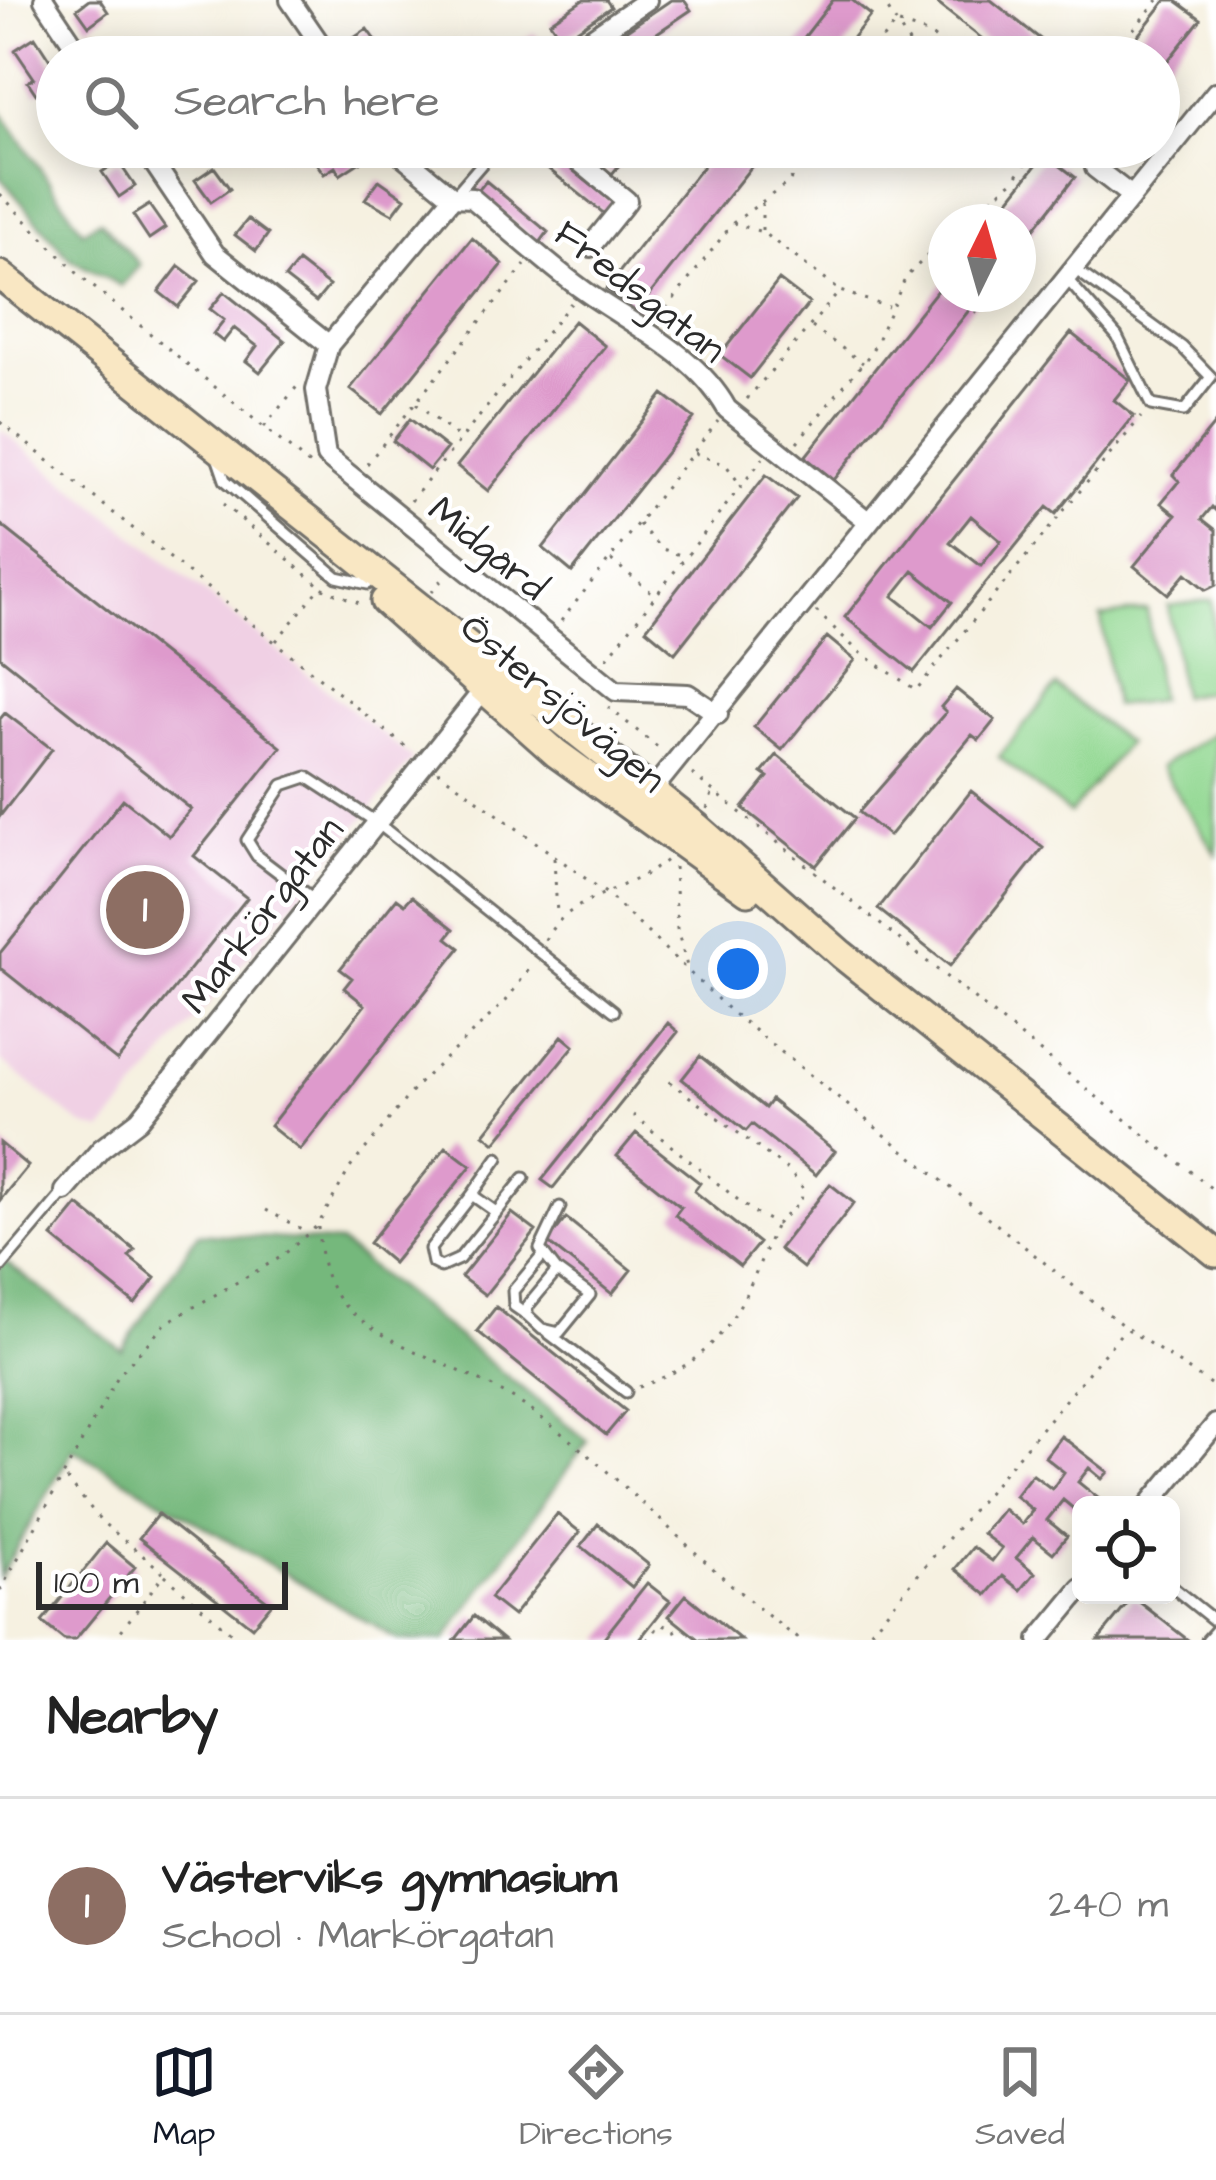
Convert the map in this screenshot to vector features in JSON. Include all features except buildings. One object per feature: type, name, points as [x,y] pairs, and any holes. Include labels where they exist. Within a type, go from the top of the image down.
[{"type":"main road","name":"Östersjövägen","points":[[0,275],[259,483],[643,803],[1216,1253]]},
{"type":"main road","name":"Östersjövägen","points":[[259,483],[369,596],[491,680]]},
{"type":"main road","name":"Östersjövägen","points":[[643,803],[697,827],[841,954]]},
{"type":"street","points":[[45,0],[68,36]]},
{"type":"street","points":[[290,0],[315,36]]},
{"type":"street","points":[[595,36],[647,0]]},
{"type":"street","points":[[1180,135],[1216,92]]},
{"type":"street","points":[[157,168],[215,254],[329,345],[453,197]]},
{"type":"street","name":"Fredsgatan","points":[[418,168],[453,197],[472,198],[582,290],[700,372],[730,411],[868,522]]},
{"type":"street","name":"Fredsgatan","points":[[587,168],[627,201],[590,247]]},
{"type":"street","points":[[1095,168],[1130,195]]},
{"type":"street","points":[[643,803],[1153,168]]},
{"type":"street","name":"Midgård","points":[[329,345],[316,377],[317,422],[326,456],[616,691],[688,694],[718,714]]},
{"type":"street","name":"Markörgatan","points":[[65,1190],[101,1149],[139,1120],[491,680]]},
{"type":"street","points":[[1156,1496],[1216,1424]]},
{"type":"street","points":[[1039,1640],[1072,1600]]},
{"type":"lane","points":[[453,197],[478,168]]},
{"type":"lane","points":[[1069,272],[1182,346],[1210,376],[1184,411],[1150,405],[1118,336],[1069,272]]},
{"type":"lane","points":[[217,449],[216,466],[225,480],[337,577],[369,596]]},
{"type":"lane","points":[[315,900],[257,856],[248,841],[292,779],[318,780],[614,1012]]},
{"type":"lane","points":[[499,1158],[430,1249],[433,1263],[452,1265],[524,1178]]},
{"type":"lane","points":[[0,1268],[65,1190]]},
{"type":"lane","points":[[472,1195],[496,1212]]},
{"type":"lane","points":[[560,1207],[544,1236],[543,1255],[513,1291],[514,1306],[626,1392]]},
{"type":"lane","points":[[542,1329],[559,1333],[590,1294],[543,1255]]},
{"type":"lane","points":[[527,1315],[527,1307],[557,1271]]},
{"type":"lane","points":[[1180,1594],[1216,1626],[1207,1640]]},
{"type":"path","points":[[882,0],[904,36]]},
{"type":"path","points":[[1128,36],[1157,0]]},
{"type":"path","points":[[885,36],[896,23]]},
{"type":"path","points":[[896,23],[932,36]]},
{"type":"path","points":[[647,334],[734,223],[788,182],[796,168]]},
{"type":"path","points":[[985,204],[1022,168]]},
{"type":"path","points":[[761,201],[766,217],[762,232]]},
{"type":"path","points":[[734,223],[762,232],[840,291],[890,308]]},
{"type":"path","points":[[355,479],[536,251]]},
{"type":"path","points":[[595,674],[740,487],[776,449],[801,440],[863,363],[906,277],[928,255]]},
{"type":"path","points":[[398,516],[582,290]]},
{"type":"path","points":[[548,636],[693,452],[840,291]]},
{"type":"path","points":[[811,326],[863,363]]},
{"type":"path","points":[[264,427],[301,382],[316,377]]},
{"type":"path","points":[[415,403],[461,439]]},
{"type":"path","points":[[806,602],[858,651],[916,691],[1150,405]]},
{"type":"path","points":[[0,422],[424,761],[607,894],[688,974],[1126,1328],[1216,1388]]},
{"type":"path","points":[[693,452],[726,465],[740,487]]},
{"type":"path","points":[[224,504],[321,587],[369,596]]},
{"type":"path","points":[[639,522],[660,548],[686,557]]},
{"type":"path","points":[[609,559],[656,595]]},
{"type":"path","points":[[275,642],[321,587]]},
{"type":"path","points":[[697,827],[713,791]]},
{"type":"path","points":[[557,918],[650,875],[674,854],[675,916],[688,974]]},
{"type":"path","points":[[0,1591],[118,1376],[166,1323],[281,1257],[318,1225],[350,1168],[447,1052],[506,1001],[557,918],[555,857]]},
{"type":"path","points":[[626,1392],[692,1365],[725,1332],[776,1223],[801,1202],[803,1188],[788,1170],[663,1077]]},
{"type":"path","points":[[633,1115],[753,1212],[776,1223]]},
{"type":"path","points":[[266,1210],[309,1233]]},
{"type":"path","points":[[318,1225],[320,1260],[334,1292],[350,1310],[382,1334],[462,1367],[524,1406],[800,1640]]},
{"type":"path","points":[[863,1640],[1126,1328]]},
{"type":"path","points":[[65,1477],[102,1522],[241,1639]]},
{"type":"path","points":[[114,1640],[164,1574]]},
{"type":"path","points":[[646,1640],[661,1624],[676,1630],[681,1640]]},
{"type":"shaded area","points":[[0,429],[413,759],[102,1131],[82,1125],[0,1060]]},
{"type":"green space","points":[[0,110],[83,231],[100,220],[140,265],[121,286],[70,259],[0,177]]},
{"type":"green space","points":[[1212,600],[1216,691],[1181,696],[1168,606]]},
{"type":"green space","points":[[1147,610],[1159,700],[1114,706],[1101,617]]},
{"type":"green space","points":[[1056,686],[1127,743],[1070,814],[999,757]]},
{"type":"green space","points":[[1216,731],[1216,854],[1160,767]]},
{"type":"green space","points":[[198,1233],[340,1243],[588,1441],[445,1640],[398,1640],[73,1449],[0,1577],[0,1258],[122,1350]]},
{"type":"place","name":"Västerviks gymnasium","points":[[145,910]]}]
